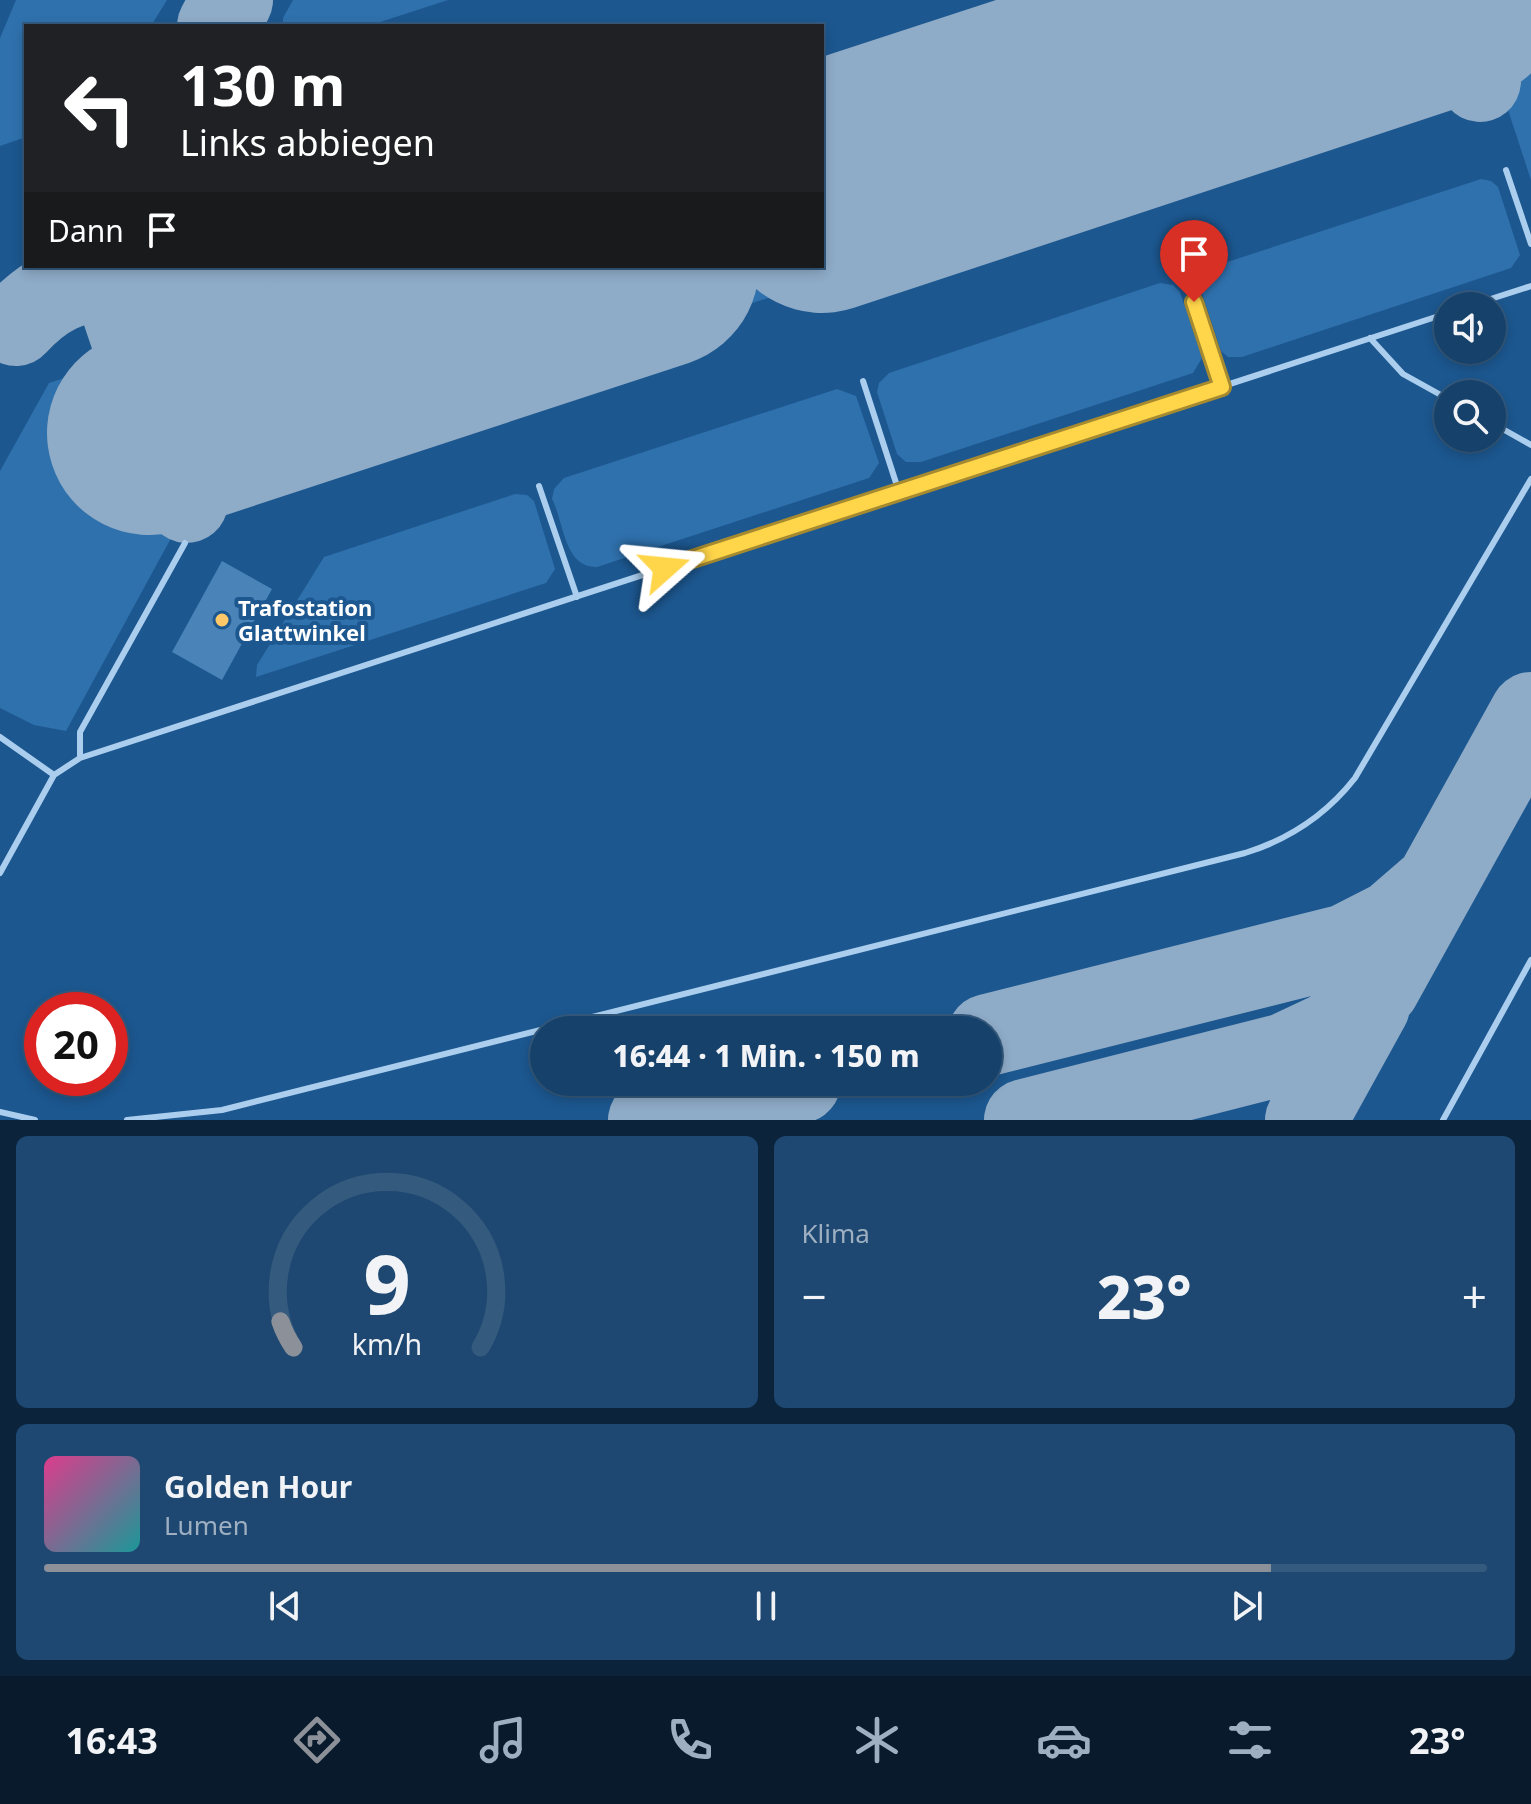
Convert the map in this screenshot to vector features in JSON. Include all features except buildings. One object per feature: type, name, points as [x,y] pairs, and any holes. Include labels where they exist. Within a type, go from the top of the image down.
[{"type":"lane","points":[[1506,170],[1531,244]]},
{"type":"lane","points":[[1185,273],[1222,387]]},
{"type":"lane","points":[[1506,294],[1531,286]]},
{"type":"lane","points":[[0,873],[54,775],[80,758],[1434,317]]},
{"type":"lane","points":[[1370,338],[1403,374],[1434,391]]},
{"type":"lane","points":[[863,381],[899,492]]},
{"type":"lane","points":[[1506,431],[1531,445]]},
{"type":"lane","points":[[127,1120],[222,1110],[1245,853],[1283,839],[1317,817],[1355,778],[1531,479]]},
{"type":"lane","points":[[539,486],[577,597]]},
{"type":"lane","points":[[80,758],[80,732],[185,543]]},
{"type":"lane","points":[[0,737],[54,775]]},
{"type":"lane","points":[[1443,1120],[1531,960]]},
{"type":"lane","points":[[0,1112],[35,1120]]},
{"type":"shaded area","points":[[16,0],[167,0],[152,24],[24,24],[24,138],[0,146],[0,38]]},
{"type":"shaded area","points":[[293,0],[448,0],[374,24],[283,24]]},
{"type":"shaded area","points":[[1280,0],[1399,0],[1314,28],[1330,76],[1448,38],[1457,66],[1451,76],[199,483],[187,448],[306,410],[292,361],[172,399],[160,364],[455,268],[824,268],[824,148]]},
{"type":"shaded area","points":[[1472,0],[1531,0],[1531,180]]},
{"type":"shaded area","points":[[1481,179],[1491,181],[1498,187],[1520,255],[1511,268],[1242,357],[1228,357],[1221,351],[1199,284],[1200,277],[1209,268]]},
{"type":"shaded area","points":[[1160,283],[1173,285],[1180,292],[1202,358],[1193,373],[921,462],[906,462],[897,454],[877,392],[879,383],[889,373]]},
{"type":"shaded area","points":[[107,364],[120,365],[127,374],[179,535],[170,540],[66,731],[34,725],[0,708],[0,471],[49,383]]},
{"type":"shaded area","points":[[837,389],[856,396],[879,463],[869,478],[597,567],[586,565],[571,552],[552,499],[554,489],[564,478]]},
{"type":"shaded area","points":[[515,494],[527,495],[534,501],[555,569],[546,583],[256,677],[257,665],[324,557]]},
{"type":"taxiway","points":[[219,24],[232,0]]},
{"type":"taxiway","points":[[824,99],[1128,0]]},
{"type":"taxiway","points":[[1454,0],[1480,81]]},
{"type":"taxiway","points":[[67,277],[107,280],[158,293],[189,296],[242,288],[305,268]]},
{"type":"taxiway","points":[[16,325],[36,306],[58,292],[83,283],[112,280],[187,502]]},
{"type":"taxiway","points":[[1025,1120],[1285,1054],[1332,1032],[1358,1011],[1379,987],[1531,713]]},
{"type":"taxiway","points":[[1002,1031],[1346,945],[1393,921],[1430,889]]},
{"type":"taxiway","points":[[1306,1120],[1369,1006]]},
{"type":"taxiway","points":[[649,1120],[744,1096]]},
{"type":"runway","points":[[824,210],[1460,0]]},
{"type":"runway","points":[[149,433],[651,268]]},
{"type":"place","name":"Trafostation Glattwinkel","points":[[222,620]]},
{"type":"route","points":[[665,568],[1222,387],[1194,302]]}]
